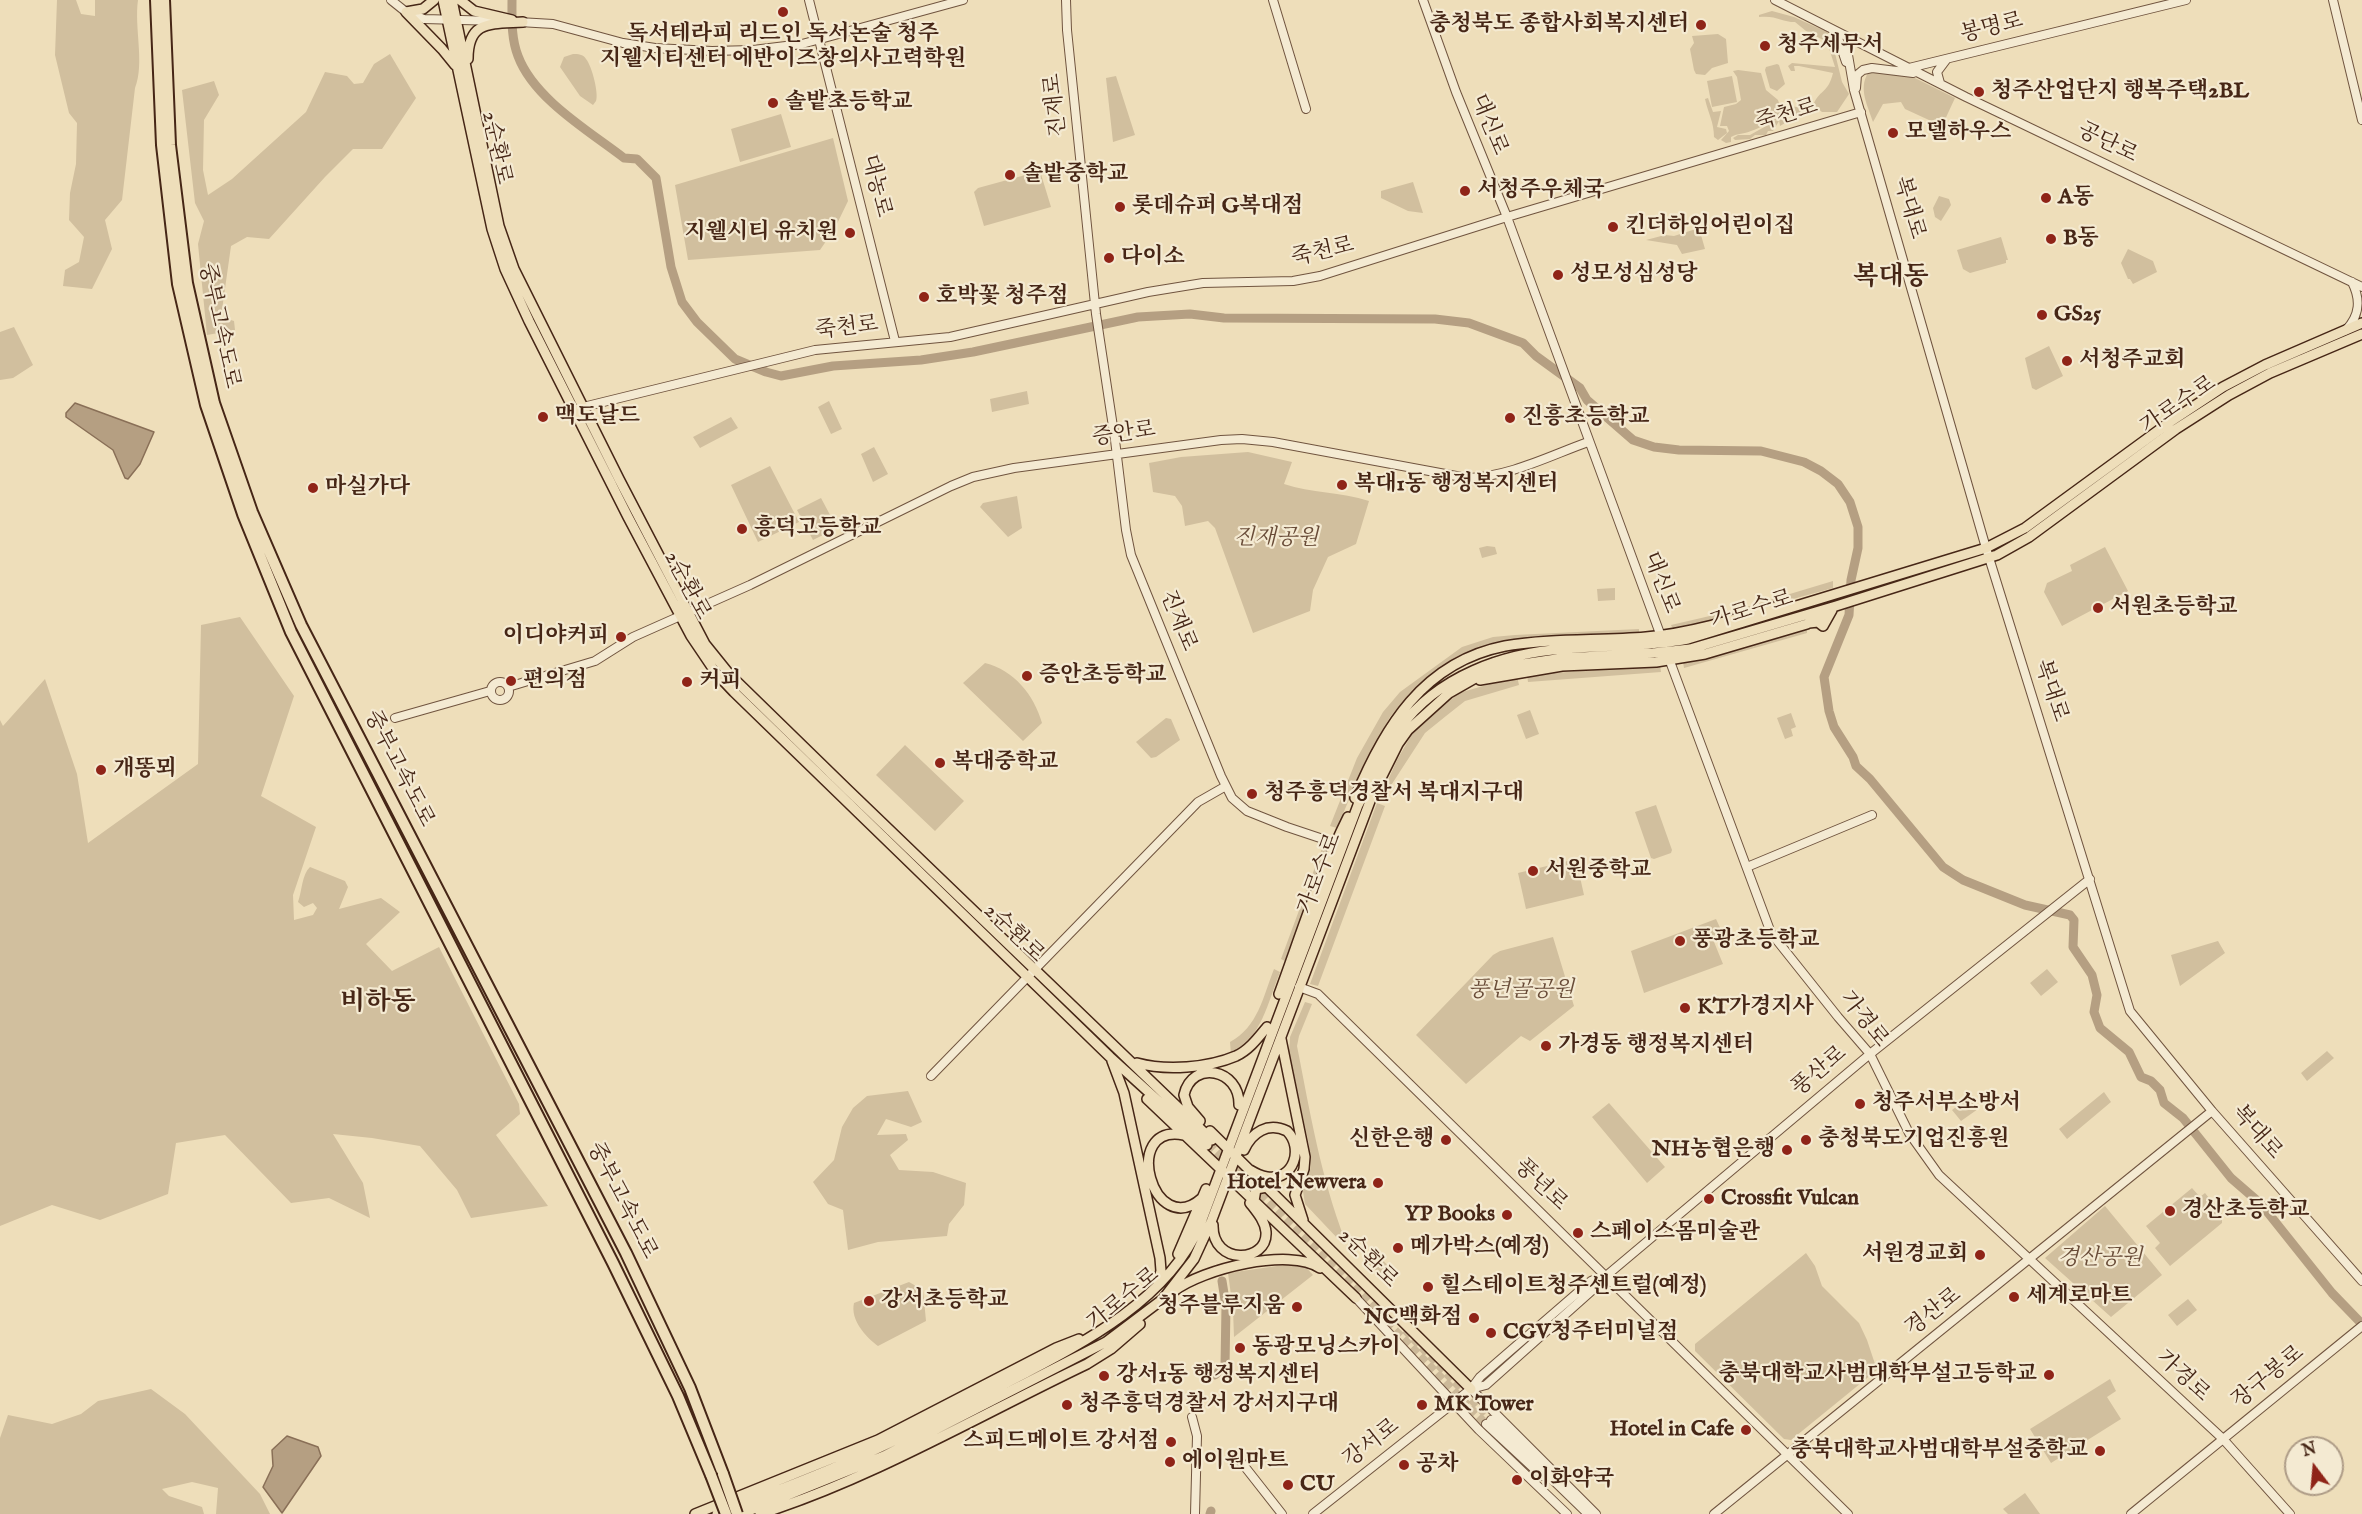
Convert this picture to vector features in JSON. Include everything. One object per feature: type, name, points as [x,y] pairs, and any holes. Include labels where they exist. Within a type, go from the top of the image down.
[{"type":"highway","name":"중부고속도로","points":[[156,0],[162,145],[178,284],[206,405],[243,514],[291,632],[739,1514]]},
{"type":"highway","name":"중부고속도로","points":[[164,0],[170,145],[187,283],[214,403],[252,512],[302,625],[626,1253],[690,1388],[717,1474],[726,1514]]},
{"type":"main road","points":[[406,12],[423,9],[434,0]]},
{"type":"main road","name":"2순환로","points":[[443,0],[468,76],[505,245],[578,409]]},
{"type":"main road","name":"2순환로","points":[[452,0],[451,19],[458,69],[498,250],[513,287],[706,660],[734,692],[1210,1143]]},
{"type":"main road","points":[[460,0],[468,8],[488,20],[523,22]]},
{"type":"main road","points":[[406,12],[420,21],[458,69]]},
{"type":"main road","points":[[468,76],[469,40],[476,30],[488,20]]},
{"type":"main road","name":"가로수로","points":[[739,1514],[884,1456],[1099,1347],[1163,1299],[1198,1252],[1232,1180],[1247,1129],[1280,1038],[1372,796],[1387,763],[1403,737],[1421,716],[1464,684],[1508,674],[1665,648],[1717,642],[1863,598],[1987,553],[2177,417],[2223,387],[2265,365],[2362,323]]},
{"type":"main road","name":"가로수로","points":[[1225,1146],[1236,1124],[1358,805],[1402,726],[1429,698],[1465,674],[1488,663],[1524,654],[1564,649],[1665,648],[1724,622],[1812,597],[1837,595],[2008,549],[2029,537],[2176,429],[2229,395],[2270,373],[2362,334]]},
{"type":"main road","points":[[1348,817],[1373,757],[1393,721],[1422,689],[1467,658],[1483,651],[1506,646],[1665,648],[1704,654],[1816,621],[1823,626],[1836,606]]},
{"type":"main road","points":[[1506,646],[1564,649]]},
{"type":"main road","points":[[1364,792],[1373,757]]},
{"type":"main road","points":[[1348,817],[1358,805]]},
{"type":"main road","name":"가로수로","points":[[717,1514],[880,1448],[1099,1333],[1130,1309],[1166,1274],[1196,1234],[1239,1105],[1335,843],[1348,817]]},
{"type":"main road","points":[[1137,1063],[1163,1069],[1223,1060],[1247,1048],[1268,1027]]},
{"type":"main road","points":[[1280,1038],[1305,1157],[1304,1169],[1295,1196],[1306,1225]]},
{"type":"main road","points":[[1114,1053],[1160,1258],[1161,1273],[1156,1285]]},
{"type":"main road","name":"2순환로","points":[[1114,1053],[1137,1063],[1200,1122],[1471,1389]]},
{"type":"main road","name":"2순환로","points":[[1114,1053],[1126,1078],[1356,1298]]},
{"type":"main road","points":[[1200,1122],[1188,1107],[1184,1095],[1190,1083],[1198,1076],[1213,1072],[1225,1077],[1236,1090],[1239,1105]]},
{"type":"main road","points":[[1236,1124],[1238,1130],[1247,1129],[1246,1147]]},
{"type":"main road","points":[[1238,1158],[1257,1132],[1273,1127],[1289,1133],[1296,1148],[1293,1163],[1283,1174],[1269,1177],[1250,1170]]},
{"type":"main road","points":[[1184,1135],[1168,1135],[1156,1140],[1152,1145],[1148,1159],[1153,1182],[1162,1199],[1174,1207],[1190,1206],[1203,1196]]},
{"type":"main road","points":[[1166,1274],[1179,1252],[1217,1167]]},
{"type":"main road","points":[[1213,1226],[1217,1244],[1232,1255],[1250,1254],[1263,1243],[1266,1233],[1261,1218],[1232,1180]]},
{"type":"main road","points":[[760,1514],[785,1506],[881,1465],[1087,1364],[1127,1336],[1197,1261],[1232,1180]]},
{"type":"main road","points":[[1254,1201],[1256,1190],[1260,1187],[1267,1187]]},
{"type":"main road","points":[[1163,1299],[1186,1282],[1206,1273],[1292,1258],[1316,1265],[1356,1298]]},
{"type":"main road","points":[[1130,1309],[1132,1314],[1139,1319]]},
{"type":"main road","name":"가로수로","points":[[695,1514],[851,1452],[1056,1348],[1099,1333]]},
{"type":"street","points":[[391,0],[406,12]]},
{"type":"street","name":"대농로","points":[[809,0],[895,341]]},
{"type":"street","points":[[523,22],[541,22],[623,43],[712,51],[753,50],[802,44],[963,0]]},
{"type":"street","points":[[1273,0],[1306,110]]},
{"type":"street","name":"대신로","points":[[1423,0],[1456,92],[1507,217],[1665,648]]},
{"type":"street","name":"공단로","points":[[1775,0],[1940,84],[2362,287]]},
{"type":"street","name":"봉명로","points":[[1909,68],[2186,0]]},
{"type":"street","points":[[2333,0],[2362,120]]},
{"type":"street","name":"진재로","points":[[1065,2],[1095,309],[1131,555],[1226,786],[1239,804],[1256,815],[1335,843]]},
{"type":"street","points":[[420,21],[488,20]]},
{"type":"street","points":[[1836,32],[1855,93]]},
{"type":"street","name":"복대로","points":[[1849,38],[1848,56],[1855,93],[1987,553],[2130,1011],[2209,1113],[2362,1281]]},
{"type":"street","points":[[1940,84],[1937,72],[1947,59]]},
{"type":"street","points":[[1855,93],[1857,75],[1867,69],[1920,74]]},
{"type":"street","name":"죽천로","points":[[578,409],[778,358],[843,346],[950,337],[1095,309],[1203,283],[1306,279],[1862,112]]},
{"type":"street","points":[[2345,330],[2354,320],[2358,306],[2358,296],[2352,282]]},
{"type":"street","name":"증안로","points":[[508,687],[594,661],[633,638],[750,585],[973,477],[1014,468],[1242,439],[1280,443],[1477,478],[1500,475],[1588,442]]},
{"type":"street","name":"가경로","points":[[1665,648],[1771,933],[1870,1054],[1909,1133],[1939,1175],[2223,1439],[2290,1514]]},
{"type":"street","points":[[395,718],[490,691],[496,682],[502,682],[508,687],[508,694],[502,700],[493,698],[490,691]]},
{"type":"street","points":[[931,1076],[1198,802],[1226,786]]},
{"type":"street","points":[[1747,867],[1872,815]]},
{"type":"street","name":"풍산로","points":[[1454,1403],[1471,1389],[1480,1377],[1591,1281],[1606,1276],[1870,1054],[2090,879]]},
{"type":"street","name":"풍년로","points":[[1299,987],[1318,994],[1848,1514]]},
{"type":"street","name":"경산로","points":[[1714,1514],[2209,1113]]},
{"type":"street","points":[[1356,1298],[1479,1430],[1567,1514]]},
{"type":"street","name":"장구봉로","points":[[2131,1514],[2362,1326]]},
{"type":"street","points":[[1471,1389],[1596,1514]]},
{"type":"street","name":"강서로","points":[[1313,1514],[1454,1403]]},
{"type":"street","points":[[1192,1417],[1197,1436],[1196,1514]]},
{"type":"street","points":[[1581,1514],[1488,1422],[1588,1514]]},
{"type":"street","points":[[1238,1458],[1282,1514]]},
{"type":"green space","points":[[57,0],[76,0],[81,14],[95,16],[95,0],[138,0],[139,68],[122,200],[105,220],[112,249],[92,289],[63,286],[65,270],[79,262],[84,237],[69,220],[70,193],[76,164],[77,123],[69,113],[55,55]]},
{"type":"green space","points":[[1772,11],[1794,17],[1827,32],[1832,41],[1842,82],[1849,94],[1837,112],[1822,112],[1815,106],[1800,118],[1794,117],[1796,111],[1789,109],[1790,106],[1803,108],[1814,103],[1827,88],[1833,73],[1799,66],[1794,66],[1795,71],[1791,71],[1788,66],[1792,63],[1835,67],[1827,42],[1806,31],[1795,22],[1759,17],[1759,15]]},
{"type":"green space","points":[[1718,34],[1726,39],[1728,63],[1712,68],[1705,75],[1696,74],[1690,49],[1694,43],[1692,36]]},
{"type":"green space","points":[[390,54],[416,98],[382,149],[353,149],[269,239],[247,237],[231,246],[221,317],[234,321],[235,330],[207,335],[198,244],[204,221],[195,203],[182,90],[214,81],[219,95],[204,120],[203,170],[208,195],[232,179],[306,112],[325,72],[347,76],[354,84],[363,83],[374,64]]},
{"type":"green space","points":[[573,54],[583,56],[591,68],[597,92],[593,105],[580,96],[560,67],[564,57]]},
{"type":"green space","points":[[1777,64],[1785,84],[1777,91],[1770,88],[1765,70],[1766,67]]},
{"type":"green space","points":[[1733,71],[1761,73],[1766,90],[1778,100],[1785,123],[1780,126],[1779,120],[1771,122],[1755,130],[1731,137],[1731,142],[1726,143],[1721,140],[1729,131],[1727,126],[1720,126],[1724,107],[1741,100],[1737,77]]},
{"type":"green space","points":[[1879,71],[1909,75],[1955,98],[1942,126],[1905,109],[1901,102],[1883,104],[1873,122],[1865,98],[1864,85],[1868,73]]},
{"type":"green space","points":[[1116,76],[1135,135],[1113,142],[1106,78]]},
{"type":"green space","points":[[1732,76],[1737,102],[1712,107],[1707,81]]},
{"type":"green space","points":[[1708,98],[1713,112],[1721,111],[1717,127],[1726,129],[1727,133],[1718,140],[1714,137],[1705,99]]},
{"type":"green space","points":[[781,114],[791,147],[740,162],[731,129]]},
{"type":"green space","points":[[1779,121],[1773,131],[1768,131],[1766,135],[1755,135],[1750,139],[1735,140],[1733,138],[1738,135],[1750,135]]},
{"type":"green space","points":[[833,138],[848,201],[835,228],[820,250],[688,260],[675,185]]},
{"type":"green space","points":[[1040,171],[1051,207],[984,226],[974,192],[978,188]]},
{"type":"green space","points":[[1413,182],[1423,213],[1408,211],[1381,198],[1381,191]]},
{"type":"green space","points":[[1939,196],[1949,199],[1951,205],[1941,221],[1935,217],[1933,208]]},
{"type":"green space","points":[[1699,228],[1705,249],[1682,254],[1677,245],[1646,240],[1665,235],[1674,236]]},
{"type":"green space","points":[[2001,237],[2008,260],[2006,263],[1970,273],[1963,269],[1957,250]]},
{"type":"green space","points":[[2128,249],[2153,261],[2157,272],[2133,284],[2128,279],[2121,263]]},
{"type":"green space","points":[[14,327],[33,365],[13,378],[0,380],[0,332]]},
{"type":"green space","points":[[2049,346],[2063,376],[2036,390],[2032,388],[2025,358]]},
{"type":"green space","points":[[1027,391],[1029,404],[992,412],[990,399]]},
{"type":"green space","points":[[829,401],[842,429],[831,434],[818,407]]},
{"type":"green space","points":[[731,417],[738,428],[700,448],[693,437]]},
{"type":"green space","points":[[874,447],[888,474],[873,482],[861,454]]},
{"type":"green space","name":"진재공원","points":[[1248,452],[1292,462],[1284,484],[1369,501],[1356,544],[1328,557],[1313,590],[1310,611],[1253,633],[1215,528],[1208,521],[1185,526],[1182,506],[1175,496],[1153,492],[1149,463],[1181,457]]},
{"type":"green space","points":[[770,466],[799,522],[758,542],[731,485]]},
{"type":"green space","points":[[1017,496],[1022,528],[1008,537],[980,507],[983,503]]},
{"type":"green space","points":[[821,498],[837,528],[813,540],[797,510]]},
{"type":"green space","points":[[1495,547],[1497,554],[1482,558],[1479,548]]},
{"type":"green space","points":[[2105,547],[2128,591],[2062,626],[2044,592],[2047,583],[2072,571],[2070,565]]},
{"type":"green space","points":[[1833,581],[1833,588],[1746,612],[1675,629],[1671,625],[1740,609]]},
{"type":"green space","points":[[1615,588],[1615,600],[1598,601],[1597,589]]},
{"type":"green space","points":[[240,617],[294,696],[261,796],[316,827],[293,895],[294,920],[313,915],[317,908],[313,903],[304,907],[298,902],[304,878],[310,867],[345,881],[348,887],[339,909],[381,898],[400,912],[366,944],[392,971],[439,947],[519,1104],[520,1114],[496,1135],[548,1206],[471,1218],[457,1190],[420,1146],[333,1134],[363,1183],[370,1218],[329,1198],[291,1203],[225,1135],[176,1143],[168,1194],[100,1220],[52,1205],[0,1226],[0,720],[3,726],[45,679],[77,774],[88,843],[198,764],[201,625]]},
{"type":"green space","points":[[1807,627],[1807,633],[1684,668],[1683,662]]},
{"type":"green space","points":[[1639,629],[1639,633],[1547,635],[1512,644],[1489,646],[1467,656],[1410,693],[1390,717],[1364,764],[1337,828],[1330,826],[1357,758],[1383,712],[1400,692],[1462,647],[1493,637]]},
{"type":"green space","points":[[985,663],[1005,671],[1014,678],[1034,703],[1042,723],[1023,741],[963,683]]},
{"type":"green space","points":[[1660,665],[1661,672],[1528,682],[1527,675]]},
{"type":"green space","points":[[1517,676],[1519,685],[1465,701],[1425,733],[1388,790],[1384,789],[1412,734],[1441,708],[1459,693]]},
{"type":"green space","points":[[1530,710],[1539,734],[1526,739],[1517,715]]},
{"type":"green space","points":[[1791,713],[1796,727],[1791,729],[1793,736],[1785,739],[1777,718]]},
{"type":"green space","points":[[1166,718],[1171,719],[1180,740],[1151,758],[1136,742]]},
{"type":"green space","points":[[905,745],[964,801],[935,831],[876,775]]},
{"type":"green space","points":[[1377,803],[1385,806],[1318,986],[1310,984]]},
{"type":"green space","points":[[1656,805],[1672,850],[1671,853],[1654,859],[1651,858],[1635,812]]},
{"type":"green space","points":[[1324,843],[1329,845],[1285,961],[1281,959]]},
{"type":"green space","points":[[1576,859],[1584,895],[1526,909],[1518,873]]},
{"type":"green space","points":[[1716,919],[1722,932],[1712,937],[1723,964],[1644,993],[1631,951]]},
{"type":"green space","name":"풍년골공원","points":[[1553,937],[1574,1006],[1530,1041],[1521,1036],[1466,1084],[1416,1035],[1493,955],[1500,951]]},
{"type":"green space","points":[[2218,941],[2225,953],[2180,986],[2171,955]]},
{"type":"green space","points":[[1274,969],[1280,972],[1257,1029],[1250,1039],[1231,1054],[1230,1042],[1239,1036],[1253,1020]]},
{"type":"green space","points":[[2047,969],[2058,982],[2041,996],[2030,983]]},
{"type":"green space","points":[[1305,1002],[1312,1004],[1297,1046],[1323,1169],[1345,1240],[1340,1241],[1305,1204],[1303,1191],[1311,1167],[1309,1145],[1289,1052],[1290,1037]]},
{"type":"green space","points":[[2327,1051],[2334,1058],[2307,1081],[2301,1073]]},
{"type":"green space","points":[[908,1091],[922,1122],[911,1127],[886,1119],[877,1135],[906,1134],[908,1140],[890,1155],[899,1170],[933,1172],[966,1183],[964,1205],[949,1224],[947,1236],[878,1242],[848,1250],[843,1210],[828,1204],[813,1182],[834,1160],[842,1127],[853,1108],[867,1096]]},
{"type":"green space","points":[[2104,1092],[2111,1102],[2067,1139],[2059,1129]]},
{"type":"green space","points":[[1969,1097],[1978,1109],[1961,1121],[1952,1110]]},
{"type":"green space","points":[[1609,1103],[1665,1167],[1647,1183],[1592,1117]]},
{"type":"green space","points":[[2192,1188],[2200,1197],[2205,1193],[2222,1214],[2222,1223],[2170,1266],[2155,1248],[2160,1243],[2146,1226]]},
{"type":"green space","name":"경산공원","points":[[2105,1206],[2162,1275],[2111,1317],[2045,1258]]},
{"type":"green space","points":[[1372,1249],[1396,1274],[1390,1281],[1368,1263],[1368,1253]]},
{"type":"green space","points":[[1806,1253],[1815,1266],[1822,1286],[1859,1323],[1877,1370],[1791,1440],[1784,1439],[1695,1351],[1695,1344]]},
{"type":"green space","points":[[1291,1264],[1304,1265],[1313,1275],[1234,1337],[1228,1273]]},
{"type":"green space","points":[[909,1282],[923,1290],[926,1321],[878,1346],[864,1333],[857,1322],[854,1316],[854,1303]]},
{"type":"green space","points":[[2188,1299],[2197,1310],[2177,1326],[2168,1315]]},
{"type":"green space","points":[[2110,1379],[2116,1391],[2107,1397],[2121,1419],[2051,1463],[2030,1429]]},
{"type":"green space","points":[[151,1389],[185,1414],[260,1494],[270,1514],[216,1514],[218,1488],[192,1482],[162,1489],[169,1496],[202,1507],[204,1514],[0,1514],[0,1438],[8,1415],[52,1424],[81,1414],[98,1401]]},
{"type":"green space","points":[[2025,1493],[2040,1514],[2008,1514],[2003,1509]]},
{"type":"shaded area","points":[[75,403],[154,432],[140,464],[128,479],[125,478],[113,450],[66,417],[66,413]]},
{"type":"shaded area","points":[[287,1436],[318,1447],[321,1456],[282,1513],[263,1487],[273,1466],[272,1450]]},
{"type":"waterway","points":[[512,0],[514,42],[518,56],[536,86],[579,125],[624,158],[637,159],[656,178],[671,267],[682,302],[697,322],[735,359],[766,372],[781,376],[833,366],[921,360],[973,352],[1138,317],[1190,314],[1224,318],[1435,319],[1469,323],[1523,343],[1536,356],[1580,388],[1587,400],[1633,440],[1654,447],[1679,450],[1761,451],[1804,462],[1821,471],[1838,484],[1850,502],[1858,527],[1858,548],[1851,580],[1849,615],[1824,677],[1834,727],[1853,757],[1856,766],[1870,779],[1943,867],[1963,880],[2025,905],[2070,915],[2074,920],[2073,947],[2092,975],[2097,995],[2094,1012],[2100,1028],[2129,1052],[2141,1077],[2151,1081],[2160,1090],[2164,1103],[2183,1118],[2231,1178],[2261,1204],[2332,1293],[2362,1324]]},
{"type":"waterway","points":[[1215,1375],[1225,1366],[1226,1306],[1222,1281]]},
{"type":"tunnel","points":[[1212,1140],[1379,1305]]},
{"type":"tunnel","points":[[1207,1145],[1403,1338],[1486,1424]]},
{"type":"tunnel","points":[[1405,1330],[1491,1420]]},
{"type":"place","name":"독서테라피 리드인 독서논술 청주 지웰시티센터 에반이즈창의사고력학원","points":[[783,12]]},
{"type":"place","name":"충청북도 종합사회복지센터","points":[[1701,25]]},
{"type":"place","name":"청주세무서","points":[[1765,46]]},
{"type":"place","name":"청주산업단지 행복주택2BL","points":[[1979,92]]},
{"type":"place","name":"솔밭초등학교","points":[[773,103]]},
{"type":"place","name":"모델하우스","points":[[1893,133]]},
{"type":"place","name":"솔밭중학교","points":[[1010,175]]},
{"type":"place","name":"서청주우체국","points":[[1465,191]]},
{"type":"place","name":"A동","points":[[2046,198]]},
{"type":"place","name":"롯데슈퍼 G복대점","points":[[1120,207]]},
{"type":"place","name":"킨더하임어린이집","points":[[1613,227]]},
{"type":"place","name":"지웰시티 유치원","points":[[850,233]]},
{"type":"place","name":"B동","points":[[2051,239]]},
{"type":"place","name":"다이소","points":[[1109,258]]},
{"type":"place","name":"성모성심성당","points":[[1558,275]]},
{"type":"place","name":"호박꽃 청주점","points":[[924,297]]},
{"type":"place","name":"GS25","points":[[2042,315]]},
{"type":"place","name":"서청주교회","points":[[2067,361]]},
{"type":"place","name":"맥도날드","points":[[543,417]]},
{"type":"place","name":"진흥초등학교","points":[[1510,418]]},
{"type":"place","name":"복대1동 행정복지센터","points":[[1342,485]]},
{"type":"place","name":"마실가다","points":[[313,488]]},
{"type":"place","name":"흥덕고등학교","points":[[742,529]]},
{"type":"place","name":"서원초등학교","points":[[2098,608]]},
{"type":"place","name":"이디야커피","points":[[621,637]]},
{"type":"place","name":"증안초등학교","points":[[1027,676]]},
{"type":"place","name":"편의점","points":[[511,681]]},
{"type":"place","name":"커피","points":[[687,682]]},
{"type":"place","name":"복대중학교","points":[[940,763]]},
{"type":"place","name":"개똥뫼","points":[[101,770]]},
{"type":"place","name":"청주흥덕경찰서 복대지구대","points":[[1252,794]]},
{"type":"place","name":"서원중학교","points":[[1533,871]]},
{"type":"place","name":"풍광초등학교","points":[[1680,941]]},
{"type":"place","name":"KT가경지사","points":[[1685,1008]]},
{"type":"place","name":"가경동 행정복지센터","points":[[1546,1046]]},
{"type":"place","name":"청주서부소방서","points":[[1860,1104]]},
{"type":"place","name":"신한은행","points":[[1446,1140]]},
{"type":"place","name":"충청북도기업진흥원","points":[[1806,1140]]},
{"type":"place","name":"NH농협은행","points":[[1787,1150]]},
{"type":"place","name":"Hotel Newvera","points":[[1378,1183]]},
{"type":"place","name":"Crossfit Vulcan","points":[[1709,1199]]},
{"type":"place","name":"경산초등학교","points":[[2170,1211]]},
{"type":"place","name":"YP Books","points":[[1507,1215]]},
{"type":"place","name":"스페이스몸미술관","points":[[1578,1233]]},
{"type":"place","name":"메가박스(예정)","points":[[1398,1248]]},
{"type":"place","name":"서원경교회","points":[[1980,1255]]},
{"type":"place","name":"힐스테이트청주센트럴(예정)","points":[[1428,1287]]},
{"type":"place","name":"세계로마트","points":[[2014,1297]]},
{"type":"place","name":"강서초등학교","points":[[869,1301]]},
{"type":"place","name":"청주블루지움","points":[[1297,1307]]},
{"type":"place","name":"NC백화점","points":[[1474,1318]]},
{"type":"place","name":"CGV청주터미널점","points":[[1491,1333]]},
{"type":"place","name":"동광모닝스카이","points":[[1240,1348]]},
{"type":"place","name":"충북대학교사범대학부설고등학교","points":[[2049,1375]]},
{"type":"place","name":"강서1동 행정복지센터","points":[[1104,1376]]},
{"type":"place","name":"청주흥덕경찰서 강서지구대","points":[[1067,1405]]},
{"type":"place","name":"MK Tower","points":[[1422,1405]]},
{"type":"place","name":"Hotel in Cafe","points":[[1746,1430]]},
{"type":"place","name":"스피드메이트 강서점","points":[[1171,1442]]},
{"type":"place","name":"충북대학교사범대학부설중학교","points":[[2100,1451]]},
{"type":"place","name":"에이원마트","points":[[1170,1462]]},
{"type":"place","name":"공차","points":[[1404,1465]]},
{"type":"place","name":"이화약국","points":[[1517,1480]]},
{"type":"place","name":"CU","points":[[1288,1485]]},
{"type":"district","name":"복대동","points":[[1891,279]]},
{"type":"district","name":"비하동","points":[[378,1004]]}]
